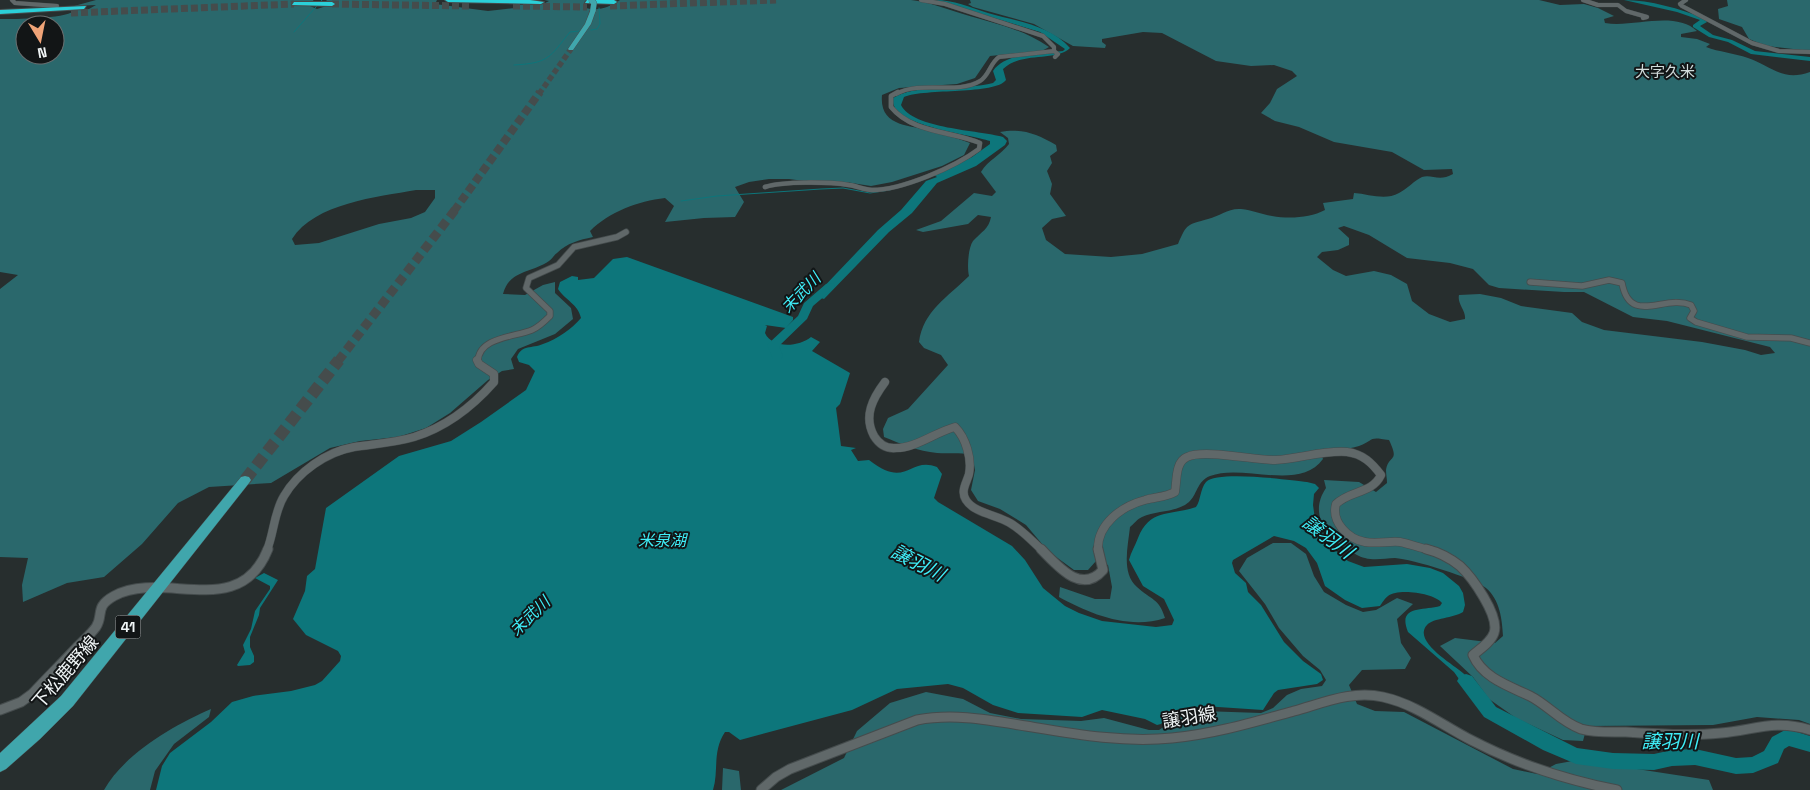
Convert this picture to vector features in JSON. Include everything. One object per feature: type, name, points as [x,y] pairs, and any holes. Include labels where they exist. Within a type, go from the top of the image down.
[{"type":"highway","points":[[448,0],[541,2]]},
{"type":"highway","points":[[294,4],[332,4]]},
{"type":"highway","points":[[590,5],[612,4]]},
{"type":"highway","points":[[469,6],[513,6]]},
{"type":"highway","points":[[0,12],[84,7]]},
{"type":"highway","points":[[0,16],[71,13]]},
{"type":"main road","points":[[571,50],[588,24],[590,5]]},
{"type":"main road","name":"下松鹿野線","points":[[0,764],[67,701],[245,480]]},
{"type":"street","points":[[12,0],[15,3],[57,6]]},
{"type":"street","points":[[765,187],[775,184],[846,185],[871,190],[880,189],[931,174],[950,166],[974,154],[979,149],[980,143],[910,123],[892,110],[890,105],[891,96],[911,88],[976,83],[986,76],[992,62],[999,57],[1055,53],[1054,47],[1048,39],[1033,32],[945,4],[921,0]]},
{"type":"street","points":[[1583,0],[1598,5],[1618,4],[1628,12],[1647,17],[1643,18]]},
{"type":"street","points":[[1686,0],[1680,4],[1717,22],[1730,33],[1744,40],[1779,51],[1810,52]]},
{"type":"street","points":[[0,710],[21,702],[32,694],[96,627],[99,620],[99,611],[110,599],[123,592],[137,590],[212,590],[233,586],[249,577],[258,570],[265,558],[272,541],[279,506],[287,491],[306,471],[336,451],[351,446],[399,441],[415,437],[434,430],[456,416],[494,382],[494,374],[479,364],[477,359],[480,351],[494,341],[540,328],[550,316],[550,311],[526,288],[529,278],[558,265],[574,247],[617,237],[626,232]]},
{"type":"street","points":[[1530,282],[1587,285],[1598,281],[1616,280],[1622,283],[1628,301],[1635,305],[1648,307],[1681,301],[1693,308],[1694,311],[1690,318],[1696,322],[1747,337],[1791,338],[1810,343]]},
{"type":"street","points":[[886,382],[874,398],[870,412],[870,429],[877,440],[883,446],[901,448],[910,446],[944,429],[955,427],[960,431],[964,443],[970,472],[963,494],[966,500],[975,507],[1001,517],[1016,526],[1071,575],[1083,581],[1091,580],[1103,570],[1098,546],[1104,529],[1114,516],[1128,506],[1168,496],[1175,492],[1178,464],[1182,458],[1203,454],[1277,460],[1331,451],[1360,454],[1371,461],[1378,469],[1381,475],[1380,482],[1373,488],[1344,497],[1336,504],[1334,512],[1338,522],[1347,533],[1358,540],[1366,542],[1397,542],[1433,550],[1463,568],[1481,593],[1494,620],[1496,630],[1494,637],[1473,655],[1474,660],[1481,668],[1495,678],[1538,700],[1565,722],[1576,728],[1590,731],[1709,734],[1730,732],[1776,722],[1787,723],[1810,730]]},
{"type":"street","name":"譲羽線","points":[[761,790],[776,776],[814,759],[917,720],[947,715],[1095,737],[1131,739],[1171,738],[1243,724],[1340,698],[1362,695],[1382,696],[1404,703],[1512,759],[1559,775],[1617,790]]},
{"type":"shaded area","points":[[96,0],[313,0],[314,2],[294,3],[292,5],[310,6],[317,9],[336,3],[327,0],[437,0],[435,4],[488,11],[515,8],[519,5],[543,4],[549,1],[544,0],[592,0],[585,1],[583,7],[598,9],[607,7],[620,0],[911,0],[931,4],[1007,27],[1028,35],[1049,47],[1042,51],[990,56],[975,78],[957,84],[899,88],[882,95],[882,105],[885,113],[898,123],[938,132],[970,143],[964,155],[942,166],[892,182],[871,186],[845,182],[819,183],[789,179],[749,182],[735,187],[744,202],[735,217],[665,222],[674,206],[665,198],[624,208],[606,218],[590,231],[593,237],[569,244],[549,261],[510,280],[503,294],[525,295],[543,285],[555,282],[555,293],[571,308],[573,319],[555,334],[518,349],[511,359],[514,369],[502,371],[488,380],[450,413],[426,428],[398,437],[360,441],[330,448],[271,483],[209,487],[178,503],[142,544],[104,577],[67,583],[23,602],[22,585],[28,558],[0,557],[0,289],[18,275],[0,272],[0,19],[15,19],[15,65],[65,65],[64,15],[74,11],[63,11],[89,9],[96,5],[74,6]],"holes":[[[416,190],[435,190],[435,198],[425,212],[411,218],[379,224],[319,243],[295,245],[292,239],[302,227],[316,217],[348,204]]]},
{"type":"shaded area","points":[[970,0],[1539,0],[1560,5],[1584,4],[1598,8],[1614,16],[1604,19],[1605,23],[1677,22],[1688,25],[1697,31],[1681,34],[1681,37],[1697,39],[1710,44],[1706,47],[1748,58],[1784,74],[1800,75],[1810,72],[1810,724],[1799,720],[1757,717],[1713,725],[1587,726],[1583,741],[1563,740],[1516,718],[1489,699],[1473,677],[1440,646],[1455,638],[1495,643],[1503,636],[1501,617],[1491,593],[1479,584],[1456,574],[1415,562],[1395,558],[1369,559],[1361,557],[1332,538],[1322,523],[1319,515],[1319,506],[1326,488],[1324,480],[1359,482],[1376,492],[1387,483],[1387,465],[1394,455],[1389,440],[1372,439],[1354,447],[1320,451],[1323,459],[1313,469],[1300,474],[1270,475],[1238,472],[1210,476],[1202,481],[1192,499],[1184,506],[1139,519],[1130,527],[1127,567],[1132,581],[1157,603],[1163,611],[1165,618],[1138,622],[1124,621],[1097,614],[1059,597],[1060,587],[1095,599],[1110,599],[1112,587],[1108,565],[1096,561],[1088,570],[1074,570],[1048,551],[1026,525],[1000,509],[978,501],[971,490],[975,470],[972,455],[923,451],[884,437],[883,429],[888,418],[908,409],[948,365],[941,355],[924,348],[919,342],[921,331],[931,313],[969,276],[968,258],[971,244],[987,227],[991,217],[978,215],[968,224],[923,232],[916,230],[941,221],[974,193],[992,196],[996,192],[981,172],[1009,144],[1008,138],[1000,132],[1022,131],[1056,145],[1057,151],[1050,156],[1052,163],[1047,171],[1052,184],[1050,194],[1066,216],[1052,219],[1042,228],[1046,240],[1065,254],[1111,257],[1142,254],[1178,244],[1188,226],[1228,211],[1236,209],[1292,218],[1306,216],[1325,210],[1323,203],[1353,199],[1354,193],[1388,197],[1402,191],[1422,177],[1440,178],[1453,174],[1452,169],[1424,170],[1392,152],[1334,142],[1299,127],[1275,121],[1261,113],[1270,103],[1277,89],[1297,76],[1292,71],[1274,65],[1251,66],[1216,61],[1162,33],[1143,32],[1102,39],[1102,42],[1106,45],[1105,48],[1073,46],[1034,24],[968,4],[971,3]],"holes":[[[1344,226],[1369,235],[1407,258],[1450,263],[1473,269],[1489,285],[1499,288],[1584,292],[1633,317],[1667,321],[1770,347],[1775,353],[1761,355],[1702,342],[1604,330],[1582,322],[1572,313],[1521,306],[1501,298],[1480,294],[1459,295],[1465,319],[1450,322],[1429,314],[1412,301],[1407,284],[1391,275],[1374,271],[1346,276],[1333,270],[1317,257],[1322,252],[1338,250],[1349,245],[1349,238],[1338,228]]]},
{"type":"shaded area","points":[[1727,0],[1810,0],[1810,51],[1766,46],[1749,39],[1742,27],[1719,19],[1718,9],[1728,6]]},
{"type":"shaded area","points":[[1273,543],[1291,543],[1306,554],[1314,576],[1324,592],[1346,605],[1363,612],[1376,610],[1397,598],[1413,604],[1397,619],[1401,643],[1411,658],[1405,669],[1362,670],[1349,685],[1357,704],[1375,711],[1404,712],[1513,769],[1537,774],[1556,764],[1578,760],[1709,780],[1713,790],[781,790],[844,758],[857,731],[890,703],[926,692],[963,699],[990,713],[1021,719],[1081,721],[1104,718],[1149,730],[1159,730],[1180,716],[1202,711],[1261,713],[1273,708],[1287,695],[1301,689],[1322,686],[1326,680],[1320,670],[1303,656],[1279,628],[1265,604],[1239,571],[1247,558]]},
{"type":"shaded area","points":[[211,709],[209,717],[174,744],[155,771],[150,790],[104,790],[124,764],[151,742],[181,723]]},
{"type":"shaded area","points":[[723,768],[739,771],[741,790],[722,790]]},
{"type":"water","points":[[935,0],[955,3],[1032,25],[1053,34],[1070,48],[1056,55],[1029,58],[1011,64],[1003,69],[1006,80],[999,85],[989,88],[914,94],[904,97],[901,105],[908,113],[919,119],[932,124],[1003,137],[1007,141],[1005,145],[976,166],[937,183],[912,213],[889,232],[824,299],[815,296],[878,230],[901,210],[926,181],[937,177],[934,175],[972,157],[990,144],[990,141],[932,127],[903,116],[895,108],[893,98],[914,90],[969,87],[993,83],[996,80],[993,71],[1006,60],[1025,55],[1063,51],[1065,49],[1040,32]]},
{"type":"water","name":"米泉湖","points":[[627,257],[793,317],[793,320],[786,328],[765,325],[767,326],[765,333],[768,338],[773,342],[786,345],[800,343],[811,337],[820,342],[812,351],[850,373],[840,404],[836,408],[841,446],[856,448],[851,450],[858,461],[869,460],[892,472],[907,471],[920,465],[937,467],[942,474],[934,498],[938,502],[1012,546],[1025,560],[1043,588],[1065,606],[1102,621],[1156,627],[1172,625],[1174,620],[1164,599],[1143,586],[1129,560],[1143,528],[1148,522],[1155,517],[1196,507],[1206,482],[1213,478],[1238,476],[1286,479],[1315,484],[1319,488],[1314,494],[1313,505],[1316,526],[1327,537],[1337,552],[1348,561],[1364,567],[1407,564],[1430,568],[1443,573],[1459,586],[1463,593],[1465,605],[1463,612],[1439,619],[1427,625],[1424,631],[1425,638],[1436,652],[1468,678],[1480,694],[1471,696],[1454,672],[1408,632],[1406,617],[1409,613],[1440,606],[1442,603],[1424,594],[1400,592],[1388,596],[1380,606],[1362,608],[1345,600],[1325,586],[1317,563],[1306,548],[1294,541],[1274,536],[1233,560],[1235,573],[1246,583],[1248,592],[1261,605],[1284,642],[1303,661],[1321,674],[1323,680],[1317,684],[1278,690],[1263,710],[1203,706],[1182,709],[1170,714],[1161,724],[1157,725],[1145,719],[1102,710],[1082,717],[1018,713],[993,705],[963,688],[948,684],[897,689],[852,710],[740,740],[729,732],[725,732],[718,746],[713,790],[156,790],[162,766],[170,753],[211,722],[232,702],[253,696],[291,691],[315,685],[322,681],[340,661],[341,656],[338,651],[306,635],[293,619],[305,591],[307,576],[315,569],[326,508],[399,456],[451,441],[526,390],[535,371],[529,365],[519,362],[517,357],[519,353],[525,348],[548,342],[559,336],[581,318],[577,309],[558,289],[560,282],[572,276],[578,277],[578,280],[594,278],[613,259]]},
{"type":"water","points":[[264,573],[278,580],[260,608],[250,637],[250,647],[254,656],[254,662],[250,665],[238,666],[245,652],[243,645],[251,629],[255,611],[270,589],[270,586],[255,578]]},
{"type":"waterway","points":[[294,32],[322,0]]},
{"type":"waterway","points":[[1627,0],[1679,11],[1703,19],[1704,22],[1695,26],[1711,36],[1730,41],[1753,53],[1810,59]]},
{"type":"waterway","points":[[591,30],[597,29],[600,24],[599,8]]},
{"type":"waterway","points":[[514,65],[542,61],[552,53],[570,32],[579,31]]},
{"type":"waterway","points":[[681,201],[717,196],[821,189],[843,188],[870,193],[890,190]]},
{"type":"waterway","name":"末武川","points":[[777,356],[773,345],[803,317],[808,305],[830,286]]},
{"type":"waterway","name":"譲羽川","points":[[1466,681],[1490,712],[1549,744],[1576,756],[1613,761],[1654,762],[1672,758],[1695,757],[1736,766],[1753,765],[1771,757],[1778,743],[1787,737],[1810,744]]},
{"type":"tunnel","points":[[610,6],[776,0]]},
{"type":"tunnel","points":[[71,13],[294,4]]},
{"type":"tunnel","points":[[332,4],[469,6]]},
{"type":"tunnel","points":[[513,6],[587,7]]},
{"type":"tunnel","points":[[539,94],[571,49]]},
{"type":"tunnel","points":[[454,211],[540,92]]},
{"type":"tunnel","points":[[338,361],[455,210]]},
{"type":"tunnel","points":[[245,480],[339,360]]},
{"type":"district","name":"大字久米","points":[[1665,71]]}]
